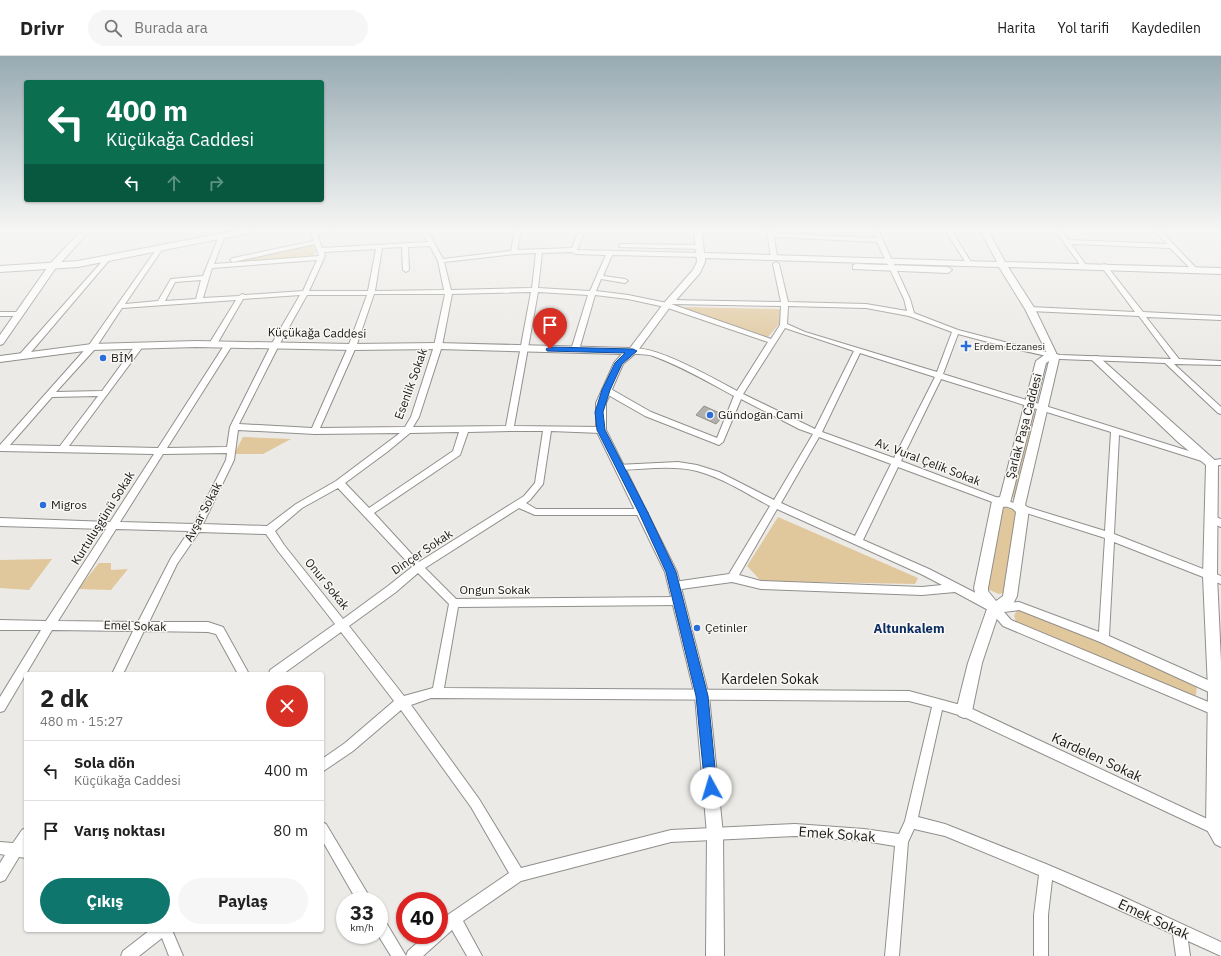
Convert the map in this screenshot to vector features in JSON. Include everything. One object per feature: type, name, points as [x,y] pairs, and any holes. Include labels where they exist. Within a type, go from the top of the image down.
[{"type":"street","points":[[0,342],[49,272]]},
{"type":"street","points":[[23,356],[96,272]]},
{"type":"street","points":[[1,448],[92,347],[144,272]]},
{"type":"street","points":[[199,299],[207,272]]},
{"type":"street","name":"Avşar Sokak","points":[[118,672],[174,561],[196,528],[230,460],[234,427],[275,345],[305,293],[315,272]]},
{"type":"street","points":[[315,431],[352,347],[370,293],[374,272]]},
{"type":"street","name":"Esenlik Sokak","points":[[270,530],[299,506],[339,483],[407,431],[415,417],[438,346],[449,296],[443,272]]},
{"type":"street","points":[[509,429],[535,290],[537,272]]},
{"type":"street","points":[[575,350],[592,293],[601,272]]},
{"type":"street","points":[[694,272],[692,277],[668,303],[633,351],[625,356],[619,363],[606,390],[599,412],[601,430],[664,554],[674,586],[702,696],[715,834],[715,956]]},
{"type":"street","points":[[606,390],[648,414],[719,442],[738,396],[783,324],[785,304],[778,272]]},
{"type":"street","points":[[894,272],[907,299],[911,314]]},
{"type":"street","name":"Şarlak Paşa Caddesi","points":[[1008,272],[1030,309],[1051,355],[1054,363],[1041,408],[1020,508],[1010,596],[1007,602],[994,608],[981,593],[981,588],[1001,502],[1041,361],[1051,355]]},
{"type":"street","points":[[1109,272],[1177,362]]},
{"type":"street","points":[[1156,272],[1221,276]]},
{"type":"street","points":[[599,277],[625,281]]},
{"type":"street","points":[[161,303],[173,280],[205,278]]},
{"type":"street","points":[[122,306],[199,299],[305,293],[535,290],[592,293],[668,303],[866,306],[911,314],[956,331],[1051,355],[1096,359],[1221,363]]},
{"type":"street","points":[[213,344],[242,296]]},
{"type":"street","points":[[668,303],[771,341]]},
{"type":"street","points":[[1030,309],[1221,318]]},
{"type":"street","points":[[0,314],[20,314]]},
{"type":"street","points":[[783,324],[803,333],[858,351],[1213,461]]},
{"type":"street","points":[[857,542],[939,376],[956,331]]},
{"type":"street","name":"Küçükağa Caddesi","points":[[0,359],[92,347],[213,344],[352,347],[438,346],[633,351]]},
{"type":"street","name":"Kurtuluşgünü Sokak","points":[[0,707],[50,624],[159,451],[229,344]]},
{"type":"street","points":[[63,448],[140,345]]},
{"type":"street","name":"Av. Vural Çelik Sokak","points":[[633,351],[649,352],[666,358],[738,396],[802,427],[1001,502],[1109,536],[1216,578]]},
{"type":"street","points":[[732,578],[818,432],[858,351]]},
{"type":"street","points":[[1096,359],[1213,461],[1216,521],[1215,689],[1217,709],[1218,833]]},
{"type":"street","points":[[1168,362],[1221,411]]},
{"type":"street","points":[[50,395],[104,393]]},
{"type":"street","points":[[234,427],[315,431],[547,428],[601,430]]},
{"type":"street","name":"Dinçer Sokak","points":[[277,672],[392,589],[417,568],[520,504],[539,484],[547,428]]},
{"type":"street","points":[[369,512],[457,453],[464,430]]},
{"type":"street","points":[[1104,639],[1115,431]]},
{"type":"street","points":[[1,448],[159,451],[231,450]]},
{"type":"street","points":[[620,467],[678,465],[697,468],[716,474],[776,505],[926,572],[994,608],[1007,624],[1217,709]]},
{"type":"street","name":"Ongun Sokak","points":[[339,483],[369,512],[417,568],[454,603],[678,602]]},
{"type":"street","points":[[520,504],[535,512],[643,513]]},
{"type":"street","points":[[0,522],[270,530]]},
{"type":"street","name":"Onur Sokak","points":[[270,530],[281,548],[402,702],[475,802],[518,875]]},
{"type":"street","points":[[674,586],[732,578],[761,585],[922,591],[955,588]]},
{"type":"street","points":[[438,692],[454,603]]},
{"type":"street","points":[[994,608],[1019,606],[1104,639],[1215,689]]},
{"type":"street","points":[[964,711],[975,663],[994,608]]},
{"type":"street","name":"Emel Sokak","points":[[0,625],[50,624],[140,627],[208,626],[219,630],[243,672]]},
{"type":"street","name":"Kardelen Sokak","points":[[324,765],[349,747],[402,702],[431,692],[702,696],[908,696],[964,711],[1218,833]]},
{"type":"street","points":[[892,956],[902,841],[911,822],[938,703]]},
{"type":"street","name":"Emek Sokak","points":[[911,822],[946,830],[1046,871],[1114,900],[1221,950]]},
{"type":"street","name":"Emek Sokak","points":[[448,924],[518,875],[671,836],[796,830],[864,835],[902,841]]},
{"type":"street","points":[[324,831],[360,892]]},
{"type":"street","points":[[0,848],[22,851]]},
{"type":"street","points":[[0,875],[22,851]]},
{"type":"street","points":[[1041,956],[1041,915],[1046,871]]},
{"type":"street","points":[[454,919],[476,956]]},
{"type":"street","points":[[1180,931],[1183,956]]},
{"type":"street","points":[[128,956],[158,932]]},
{"type":"street","points":[[167,932],[176,956]]},
{"type":"street","points":[[388,939],[398,956]]},
{"type":"street","points":[[413,956],[426,944]]},
{"type":"shaded area","points":[[685,307],[780,309],[780,323],[768,337],[684,309]]},
{"type":"shaded area","points":[[1032,412],[1035,412],[1015,498],[1010,497]]},
{"type":"shaded area","points":[[243,437],[291,439],[263,454],[234,454]]},
{"type":"shaded area","points":[[1004,507],[1016,511],[1004,593],[999,594],[987,589],[1002,509]]},
{"type":"shaded area","points":[[778,517],[918,578],[915,584],[761,581],[747,566]]},
{"type":"shaded area","points":[[52,559],[29,590],[0,588],[0,560]]},
{"type":"shaded area","points":[[99,563],[111,563],[111,570],[128,569],[111,590],[78,589]]},
{"type":"shaded area","points":[[1021,609],[1191,679],[1197,684],[1196,695],[1194,697],[1017,624],[1014,616],[1017,610]]},
{"type":"building","name":"Gündogan Cami","points":[[704,406],[724,415],[716,424],[696,415]]},
{"type":"place","name":"Erdem Eczanesi","points":[[966,346]]},
{"type":"place","name":"BİM","points":[[103,358]]},
{"type":"place","name":"Gündogan Cami","points":[[710,415]]},
{"type":"place","name":"Migros","points":[[43,505]]},
{"type":"place","name":"Çetinler","points":[[697,628]]},
{"type":"district","name":"Altunkalem","points":[[909,628]]},
{"type":"route","points":[[550,349],[633,351],[625,356],[619,363],[606,390],[599,412],[601,430],[664,554],[671,572],[702,696],[711,788]]}]
